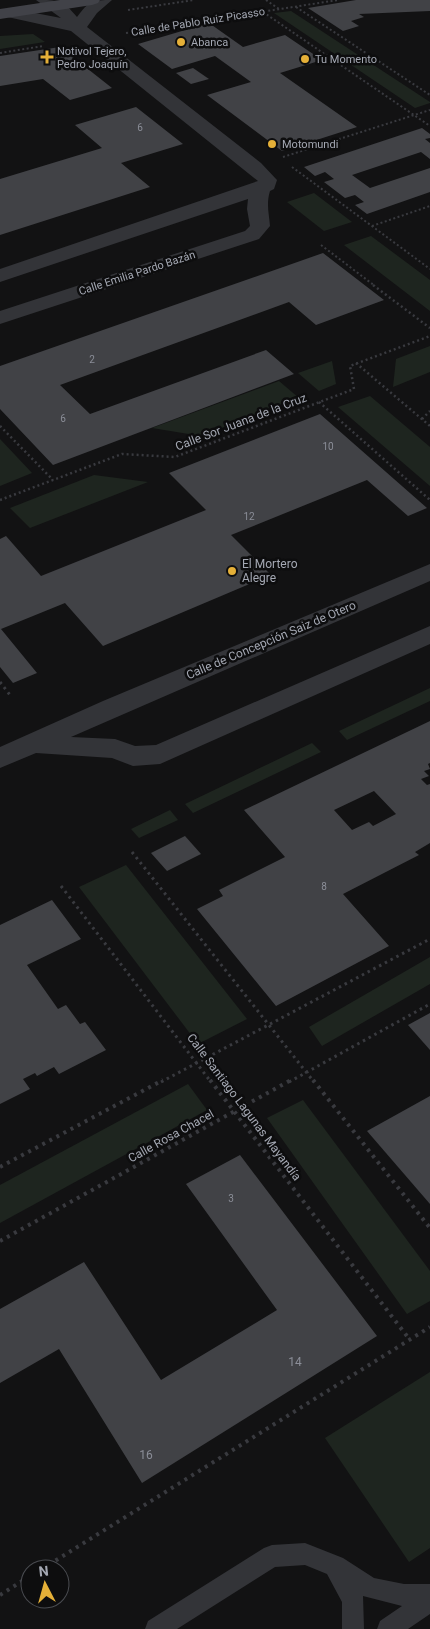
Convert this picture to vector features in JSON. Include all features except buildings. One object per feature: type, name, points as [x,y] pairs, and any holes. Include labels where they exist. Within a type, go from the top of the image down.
[{"type":"main road","points":[[4,14],[50,3],[92,0]]},
{"type":"street","points":[[85,34],[91,10],[104,0]]},
{"type":"street","name":"Calle Emilia Pardo Bazán","points":[[0,318],[252,235],[260,229],[261,223],[258,217],[257,199],[261,188],[267,185],[268,180],[85,34],[50,3]]},
{"type":"street","name":"Calle Emilia Pardo Bazán","points":[[4,14],[42,18],[85,34]]},
{"type":"street","points":[[0,276],[261,188]]},
{"type":"street","points":[[194,210],[230,208],[258,217]]},
{"type":"street","name":"Calle de Concepción Saiz de Otero","points":[[0,758],[112,707],[430,572]]},
{"type":"street","name":"Calle de Concepción Saiz de Otero","points":[[35,743],[115,749],[133,756],[160,754],[430,634]]},
{"type":"street","points":[[112,707],[102,721],[101,729],[115,749]]},
{"type":"lane","points":[[156,1629],[272,1556],[305,1554],[335,1566],[370,1588],[404,1595],[430,1595]]},
{"type":"lane","points":[[335,1566],[353,1600],[353,1629]]},
{"type":"lane","points":[[388,1629],[430,1601]]},
{"type":"path","name":"Calle de Pablo Ruiz Picasso","points":[[121,12],[143,6],[194,0]]},
{"type":"path","name":"Calle de Pablo Ruiz Picasso","points":[[266,0],[279,9]]},
{"type":"path","name":"Calle de Pablo Ruiz Picasso","points":[[0,53],[85,34],[262,12],[338,0]]},
{"type":"path","points":[[295,7],[430,95]]},
{"type":"path","points":[[262,12],[430,126]]},
{"type":"path","points":[[430,110],[280,158],[430,269]]},
{"type":"path","points":[[372,226],[430,206]]},
{"type":"path","points":[[321,245],[430,328]]},
{"type":"path","points":[[430,336],[356,363],[430,426]]},
{"type":"path","name":"Calle Sor Juana de la Cruz","points":[[0,500],[122,454],[175,458],[354,389],[350,366],[356,363]]},
{"type":"path","points":[[319,402],[430,500]]},
{"type":"path","points":[[422,419],[430,411]]},
{"type":"path","points":[[0,426],[53,480]]},
{"type":"path","points":[[0,682],[10,695]]},
{"type":"path","points":[[132,852],[430,1228]]},
{"type":"path","name":"Calle Santiago Lagunas Mayandía","points":[[61,886],[410,1340]]},
{"type":"path","points":[[0,1167],[430,938]]},
{"type":"path","name":"Calle Rosa Chacel","points":[[0,1241],[430,1004]]},
{"type":"path","points":[[58,1559],[430,1327]]},
{"type":"path","points":[[0,1595],[20,1582]]},
{"type":"shaded area","points":[[291,11],[430,103],[415,108],[274,13]]},
{"type":"shaded area","points":[[33,34],[45,42],[0,49],[0,36]]},
{"type":"shaded area","points":[[314,193],[352,222],[324,231],[287,202]]},
{"type":"shaded area","points":[[371,236],[430,280],[430,311],[344,245]]},
{"type":"shaded area","points":[[430,346],[430,372],[393,387],[396,359]]},
{"type":"shaded area","points":[[332,361],[336,384],[319,391],[298,373]]},
{"type":"shaded area","points":[[279,381],[299,398],[201,436],[152,428]]},
{"type":"shaded area","points":[[370,396],[430,447],[430,486],[338,407]]},
{"type":"shaded area","points":[[0,439],[32,473],[0,486]]},
{"type":"shaded area","points":[[94,475],[148,482],[30,528],[10,508]]},
{"type":"shaded area","points":[[430,688],[430,701],[347,740],[339,731]]},
{"type":"shaded area","points":[[312,743],[321,752],[193,813],[185,804]]},
{"type":"shaded area","points":[[170,810],[178,820],[139,838],[131,829]]},
{"type":"shaded area","points":[[126,865],[247,1019],[198,1044],[79,887]]},
{"type":"shaded area","points":[[430,957],[430,984],[322,1046],[309,1027]]},
{"type":"shaded area","points":[[188,1084],[207,1110],[0,1223],[0,1185]]},
{"type":"shaded area","points":[[303,1100],[430,1271],[430,1301],[407,1314],[267,1118]]},
{"type":"shaded area","points":[[430,1372],[430,1548],[409,1562],[325,1438]]},
{"type":"place","name":"Abanca","points":[[181,42]]},
{"type":"place","name":"Notivol Tejero, Pedro Joaquín","points":[[47,57]]},
{"type":"place","name":"Tu Momento","points":[[305,59]]},
{"type":"place","name":"Motomundi","points":[[272,144]]},
{"type":"place","name":"El Mortero Alegre","points":[[232,571]]}]
